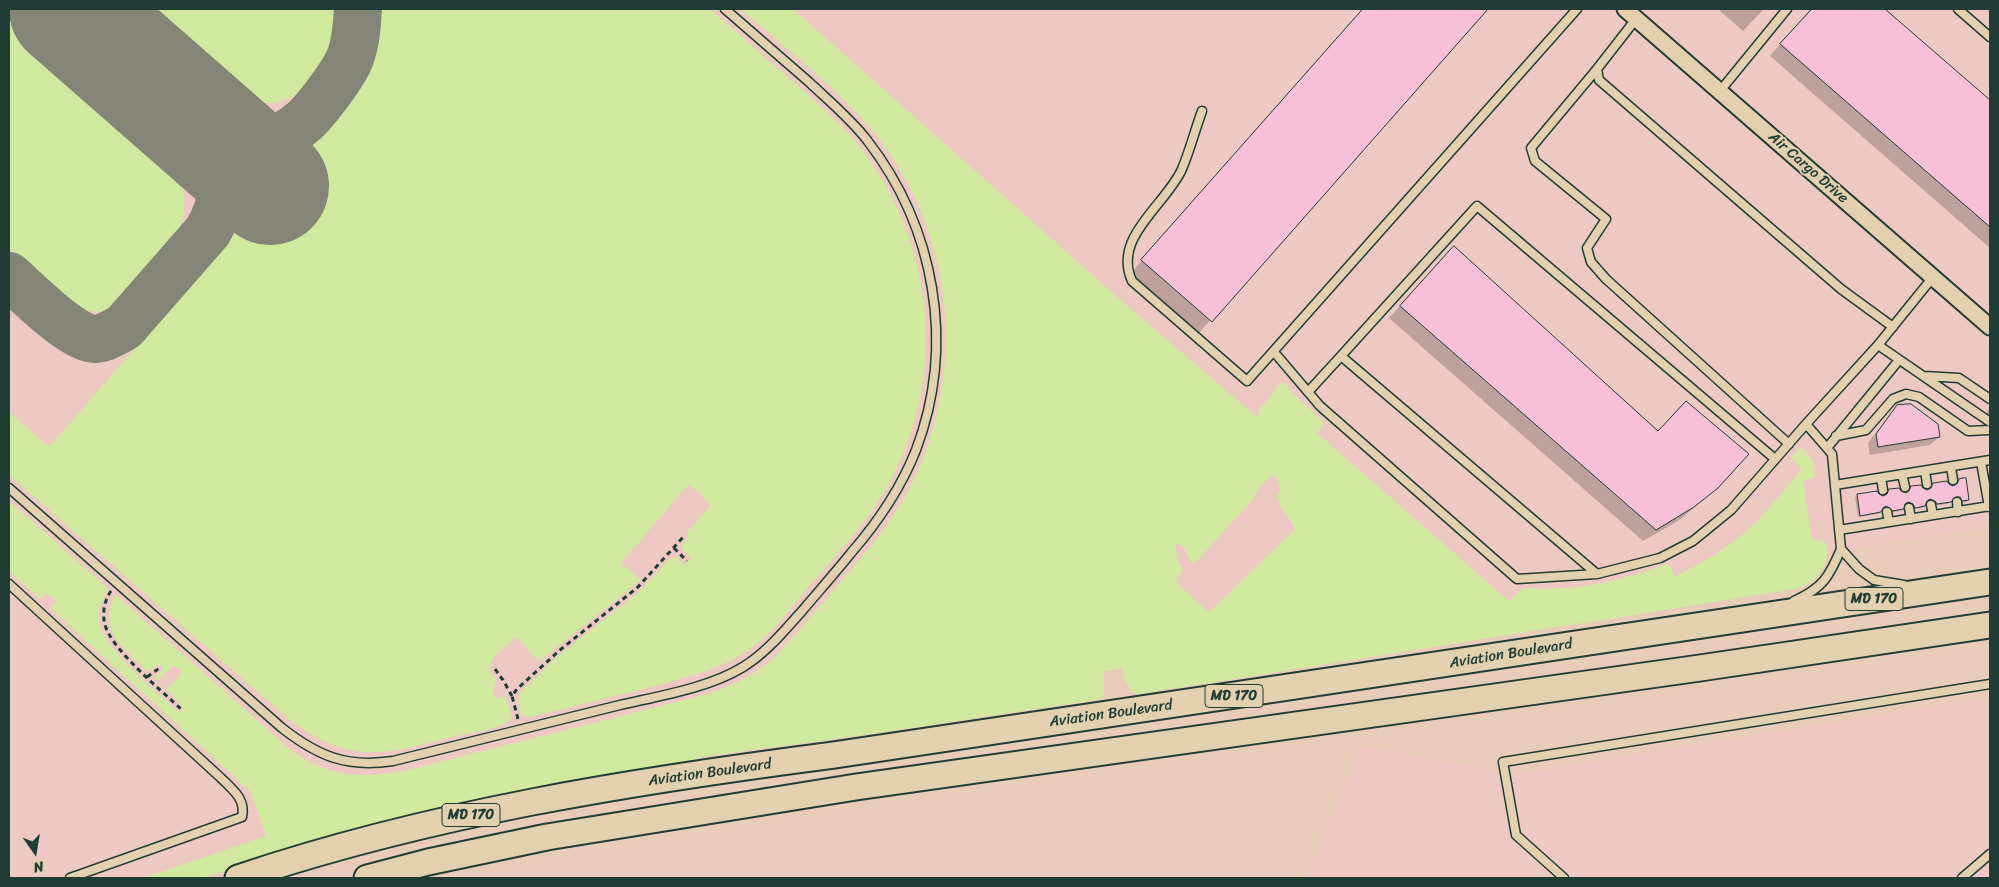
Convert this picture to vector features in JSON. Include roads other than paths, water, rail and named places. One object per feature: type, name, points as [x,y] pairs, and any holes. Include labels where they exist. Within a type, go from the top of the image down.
[{"type":"main road","name":"Aviation Boulevard","points":[[238,878],[336,848],[414,827],[498,809],[709,771],[834,756],[1990,582]]},
{"type":"main road","name":"MD 170","points":[[397,878],[428,862],[547,837],[856,787],[1700,668],[1990,625]]},
{"type":"main road","points":[[367,878],[428,862]]},
{"type":"street","name":"Air Cargo Drive","points":[[1624,9],[1990,328]]},
{"type":"lane","points":[[9,488],[282,728],[305,745],[331,758],[362,764],[378,763],[520,730],[706,683],[728,675],[755,659],[788,627],[880,518],[904,477],[922,434],[929,403],[934,372],[935,309],[931,279],[923,248],[907,203],[884,164],[844,114],[725,9]]},
{"type":"lane","points":[[1202,111],[1182,169],[1173,185],[1132,237],[1126,269],[1132,281],[1247,381],[1576,9]]},
{"type":"lane","points":[[1720,91],[1787,9]]},
{"type":"lane","points":[[1958,9],[1990,37]]},
{"type":"lane","points":[[1636,19],[1531,148],[1535,161],[1606,219],[1587,248],[1591,262],[1606,279],[1789,444]]},
{"type":"lane","points":[[1597,68],[1599,80],[1841,289],[1893,327]]},
{"type":"lane","points":[[1308,392],[1477,206],[1775,459]]},
{"type":"lane","points":[[1274,352],[1320,406],[1517,579],[1597,574],[1660,558],[1693,541],[1731,510],[1878,345],[1933,278]]},
{"type":"lane","points":[[1878,345],[1990,422]]},
{"type":"lane","points":[[1341,356],[1597,574]]},
{"type":"lane","points":[[1827,448],[1899,360]]},
{"type":"lane","points":[[1923,376],[1959,378],[1990,399]]},
{"type":"lane","points":[[1836,436],[1866,430],[1892,399],[1906,394],[1918,397],[1968,431],[1990,430]]},
{"type":"lane","points":[[1758,617],[1811,594],[1829,576],[1841,549],[1832,454],[1806,424]]},
{"type":"lane","points":[[1835,485],[1990,460]]},
{"type":"lane","points":[[1839,530],[1990,507],[1981,462]]},
{"type":"lane","points":[[1951,467],[1953,480]]},
{"type":"lane","points":[[1925,471],[1927,484]]},
{"type":"lane","points":[[1902,474],[1905,487]]},
{"type":"lane","points":[[1881,478],[1883,490]]},
{"type":"lane","points":[[1957,502],[1958,512]]},
{"type":"lane","points":[[1931,505],[1933,516]]},
{"type":"lane","points":[[1909,508],[1911,519]]},
{"type":"lane","points":[[1887,512],[1889,522]]},
{"type":"lane","points":[[1841,549],[1860,569],[1874,580],[1933,590]]},
{"type":"lane","points":[[9,584],[230,787],[243,802],[242,817],[70,878]]},
{"type":"lane","points":[[1564,878],[1516,835],[1503,762],[1990,684]]},
{"type":"lane","points":[[1962,878],[1990,854]]}]
